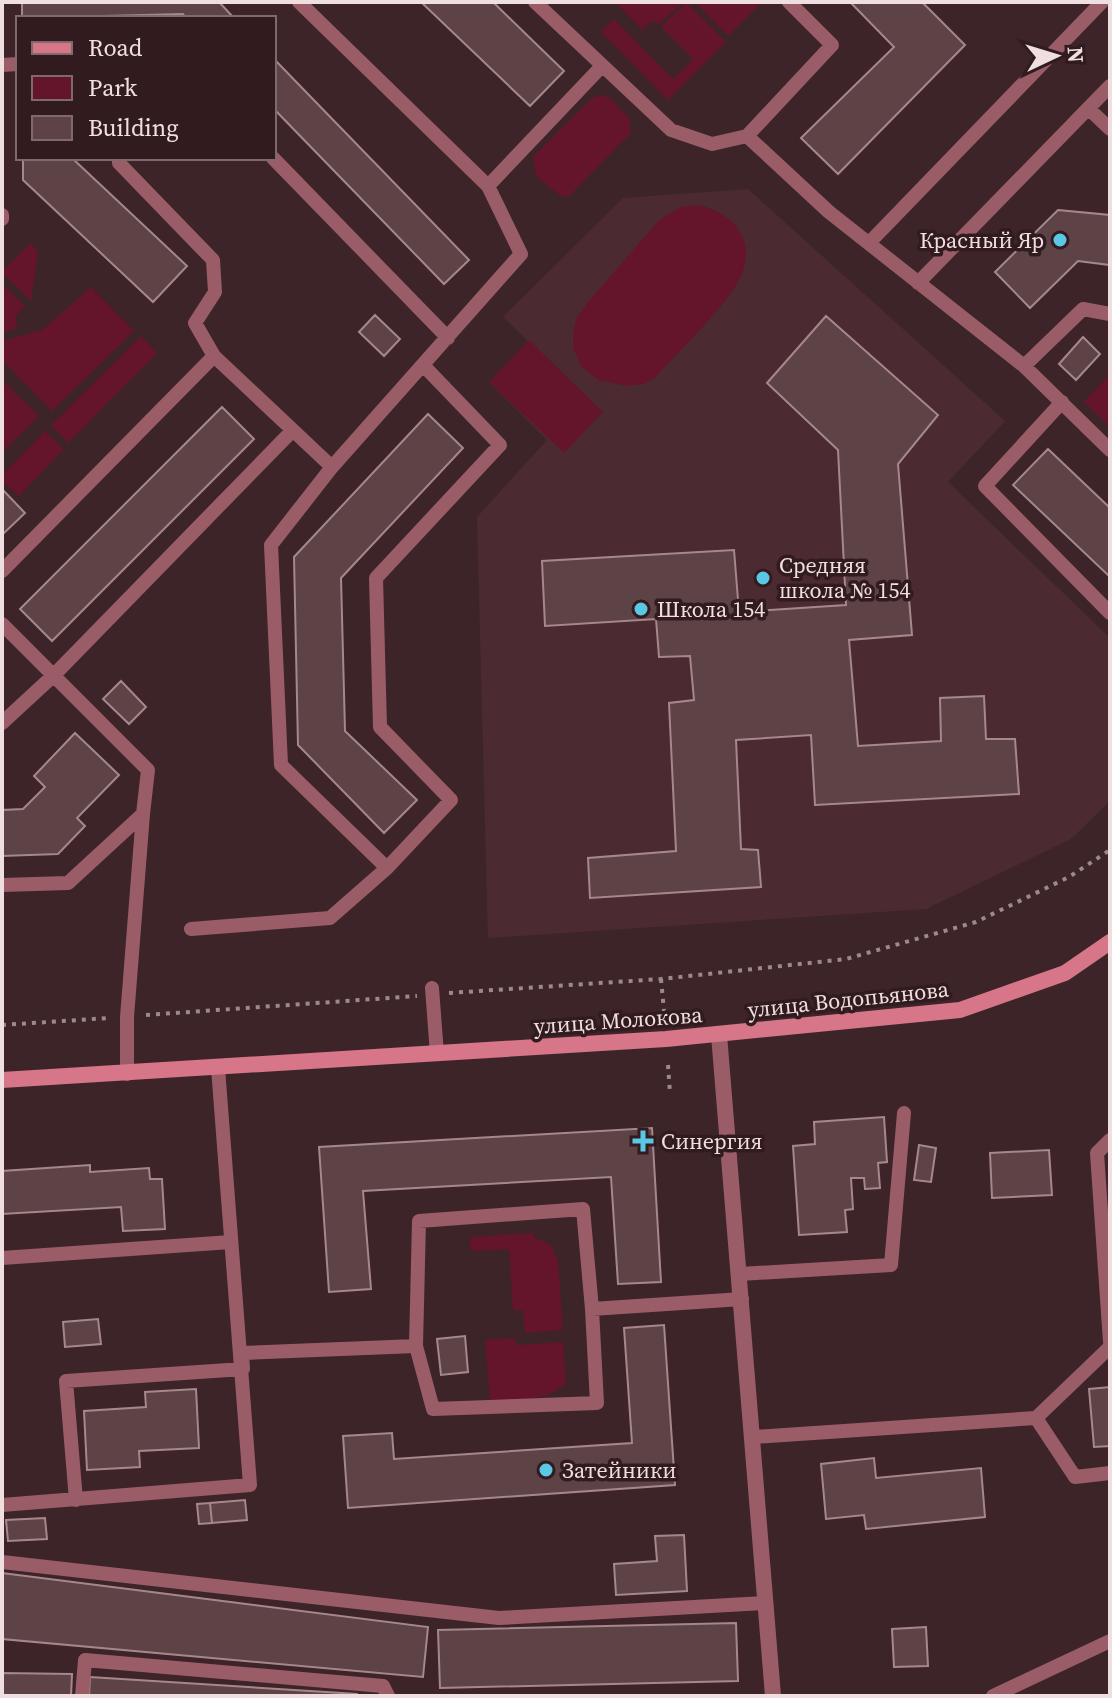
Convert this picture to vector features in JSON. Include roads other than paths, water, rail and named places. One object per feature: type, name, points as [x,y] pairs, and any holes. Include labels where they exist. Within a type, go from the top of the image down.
[{"type":"street","name":"улица Водопьянова","points":[[719,1035],[960,1010],[1065,973],[1110,942]]},
{"type":"street","name":"улица Молокова","points":[[2,1080],[719,1035],[773,1696]]},
{"type":"lane","points":[[299,2],[488,186],[521,254],[332,467],[271,545],[281,765],[387,868]]},
{"type":"lane","points":[[535,2],[671,130],[712,144],[747,136],[832,45],[789,2]]},
{"type":"lane","points":[[869,243],[1102,2],[1110,9]]},
{"type":"lane","points":[[488,186],[602,66]]},
{"type":"lane","points":[[918,283],[1110,86]]},
{"type":"lane","points":[[1089,109],[1110,129]]},
{"type":"lane","points":[[747,136],[829,212],[1024,366],[1110,450]]},
{"type":"lane","points":[[119,160],[213,260],[215,292],[195,323],[214,356],[332,467]]},
{"type":"lane","points":[[275,160],[448,338]]},
{"type":"lane","points":[[1024,366],[1083,309],[1110,314]]},
{"type":"lane","points":[[2,571],[214,356]]},
{"type":"lane","points":[[191,929],[330,918],[387,868],[451,800],[380,727],[376,578],[500,445],[423,365]]},
{"type":"lane","points":[[1062,402],[985,486],[1110,613]]},
{"type":"lane","points":[[2,723],[54,675],[292,431]]},
{"type":"lane","points":[[2,624],[148,770],[127,1017],[127,1074]]},
{"type":"lane","points":[[2,885],[68,883],[143,814]]},
{"type":"lane","points":[[433,991],[437,1054]]},
{"type":"lane","points":[[2,1505],[250,1485],[218,1068]]},
{"type":"lane","points":[[740,1274],[891,1265],[904,1113]]},
{"type":"lane","points":[[753,1437],[1036,1418],[1110,1345],[1097,1153],[1110,1140]]},
{"type":"lane","points":[[583,1209],[597,1403],[433,1409],[416,1346],[419,1221],[583,1209]]},
{"type":"lane","points":[[2,1258],[231,1242]]},
{"type":"lane","points":[[592,1309],[742,1299]]},
{"type":"lane","points":[[242,1353],[416,1346]]},
{"type":"lane","points":[[76,1500],[66,1381],[243,1369]]},
{"type":"lane","points":[[1036,1418],[1075,1477],[1110,1473]]},
{"type":"lane","points":[[2,1562],[499,1618],[766,1603]]},
{"type":"lane","points":[[993,1696],[1110,1641]]},
{"type":"lane","points":[[82,1696],[85,1660],[383,1686],[388,1696]]},
{"type":"place","name":"Красный Яр","points":[[1060,240]]},
{"type":"place","name":"Средняя школа № 154","points":[[763,578]]},
{"type":"place","name":"Школа 154","points":[[641,609]]},
{"type":"place","name":"Синергия","points":[[643,1141]]},
{"type":"place","name":"Затейники","points":[[546,1470]]}]
